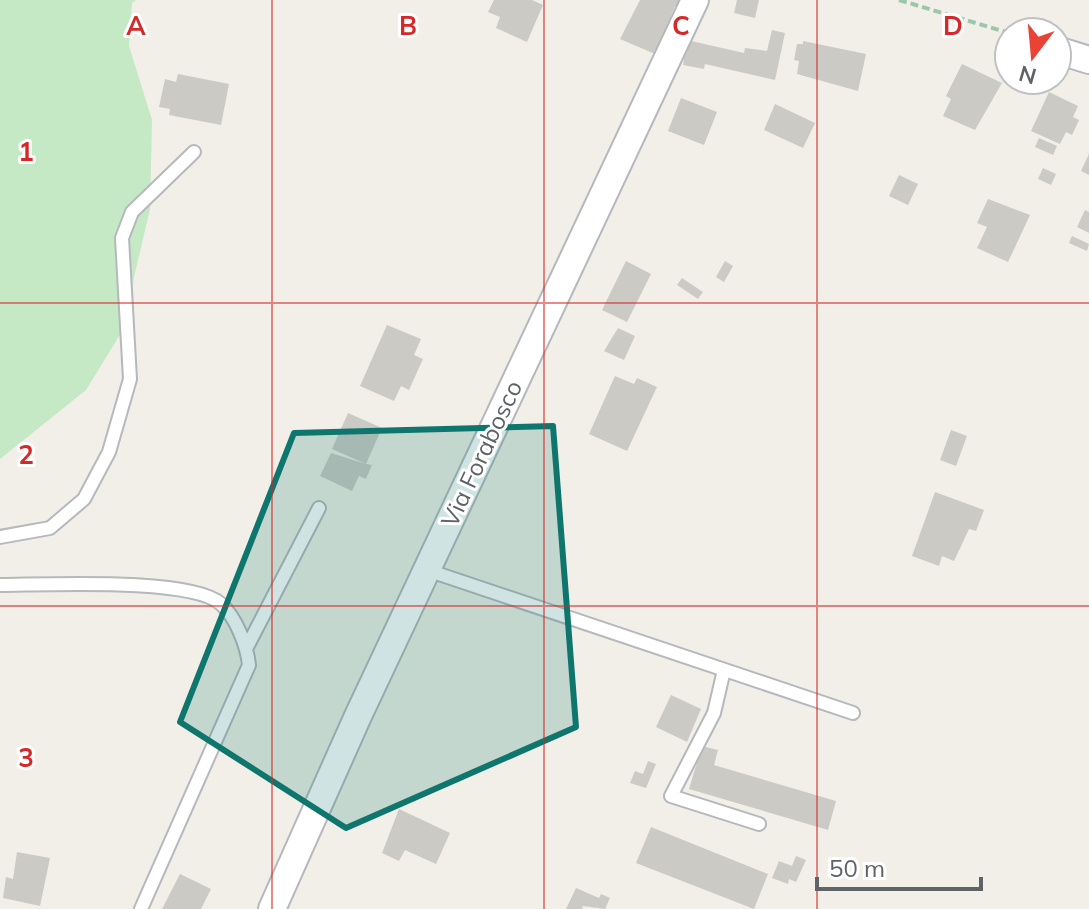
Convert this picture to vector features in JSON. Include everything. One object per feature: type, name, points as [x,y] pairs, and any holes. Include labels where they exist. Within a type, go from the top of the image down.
[{"type":"street","name":"Via Forabosco","points":[[272,909],[427,570],[695,0]]},
{"type":"lane","points":[[0,537],[50,528],[84,499],[109,452],[130,379],[122,238],[132,212],[194,152]]},
{"type":"lane","points":[[247,647],[319,508]]},
{"type":"lane","points":[[427,570],[853,713]]},
{"type":"lane","points":[[0,585],[163,587],[196,592],[221,603],[247,647],[249,665],[141,909]]},
{"type":"lane","points":[[724,670],[714,713],[671,796],[759,824]]},
{"type":"path","points":[[899,0],[993,28]]},
{"type":"highlighted area","points":[[553,426],[576,727],[346,828],[180,722],[294,433]]},
{"type":"green space","points":[[0,0],[136,0],[132,3],[129,46],[152,120],[150,209],[121,333],[86,390],[0,459]]},
{"type":"building","points":[[494,0],[532,0],[543,5],[527,42],[496,28],[500,17],[488,12]]},
{"type":"building","points":[[640,0],[689,0],[684,11],[675,6],[655,54],[620,39]]},
{"type":"building","points":[[737,0],[759,0],[755,18],[734,13]]},
{"type":"building","points":[[772,30],[785,33],[775,80],[705,64],[704,69],[683,65],[687,40],[744,53],[745,48],[767,51]]},
{"type":"building","points":[[803,41],[866,54],[858,91],[797,74],[799,61],[794,60],[797,44],[803,44]]},
{"type":"building","points":[[962,64],[993,79],[995,96],[975,130],[943,116],[951,99],[946,96]]},
{"type":"building","points":[[178,74],[229,84],[221,125],[169,115],[170,109],[159,107],[165,79],[176,82]]},
{"type":"building","points":[[1047,96],[1057,96],[1078,106],[1073,117],[1079,120],[1072,135],[1066,132],[1060,144],[1031,131]]},
{"type":"building","points":[[681,98],[717,112],[704,145],[668,131]]},
{"type":"building","points":[[775,104],[815,123],[803,148],[764,130]]},
{"type":"building","points":[[1039,138],[1057,146],[1053,155],[1035,147]]},
{"type":"building","points":[[1089,154],[1089,175],[1081,171]]},
{"type":"building","points":[[1043,168],[1056,174],[1051,185],[1038,179]]},
{"type":"building","points":[[899,175],[918,184],[908,205],[889,196]]},
{"type":"building","points":[[988,199],[1030,215],[1008,262],[977,248],[987,227],[977,223]]},
{"type":"building","points":[[1085,210],[1089,212],[1089,233],[1077,227]]},
{"type":"building","points":[[1072,236],[1089,244],[1087,251],[1069,243]]},
{"type":"building","points":[[626,261],[651,274],[627,322],[602,310]]},
{"type":"building","points":[[725,261],[733,266],[724,282],[716,277]]},
{"type":"building","points":[[682,278],[703,292],[698,299],[677,285]]},
{"type":"building","points":[[387,325],[421,339],[414,355],[423,359],[409,390],[401,386],[394,401],[360,386]]},
{"type":"building","points":[[618,328],[635,336],[624,360],[604,351]]},
{"type":"building","points":[[615,376],[634,384],[637,378],[657,387],[627,451],[589,434]]},
{"type":"building","points":[[348,413],[382,428],[366,464],[332,449]]},
{"type":"building","points":[[951,430],[967,436],[956,466],[940,460]]},
{"type":"building","points":[[331,453],[372,465],[366,479],[359,476],[352,491],[320,476]]},
{"type":"building","points":[[935,492],[984,510],[976,531],[969,529],[954,561],[942,556],[939,566],[912,556]]},
{"type":"building","points":[[671,695],[701,709],[687,742],[656,727]]},
{"type":"building","points":[[702,746],[718,750],[714,765],[836,801],[828,830],[689,789]]},
{"type":"building","points":[[648,761],[656,764],[646,788],[630,783],[635,771],[643,774]]},
{"type":"building","points":[[399,809],[450,833],[436,864],[405,850],[399,861],[382,853]]},
{"type":"building","points":[[651,827],[768,874],[754,909],[636,863]]},
{"type":"building","points":[[17,852],[50,858],[40,906],[3,898],[6,877],[13,879]]},
{"type":"building","points":[[796,856],[806,860],[796,882],[789,879],[788,884],[772,878],[779,861],[792,866]]},
{"type":"building","points":[[180,874],[211,889],[201,909],[162,909]]},
{"type":"building","points":[[576,888],[599,898],[601,894],[610,898],[605,909],[583,906],[582,909],[566,909]]}]
